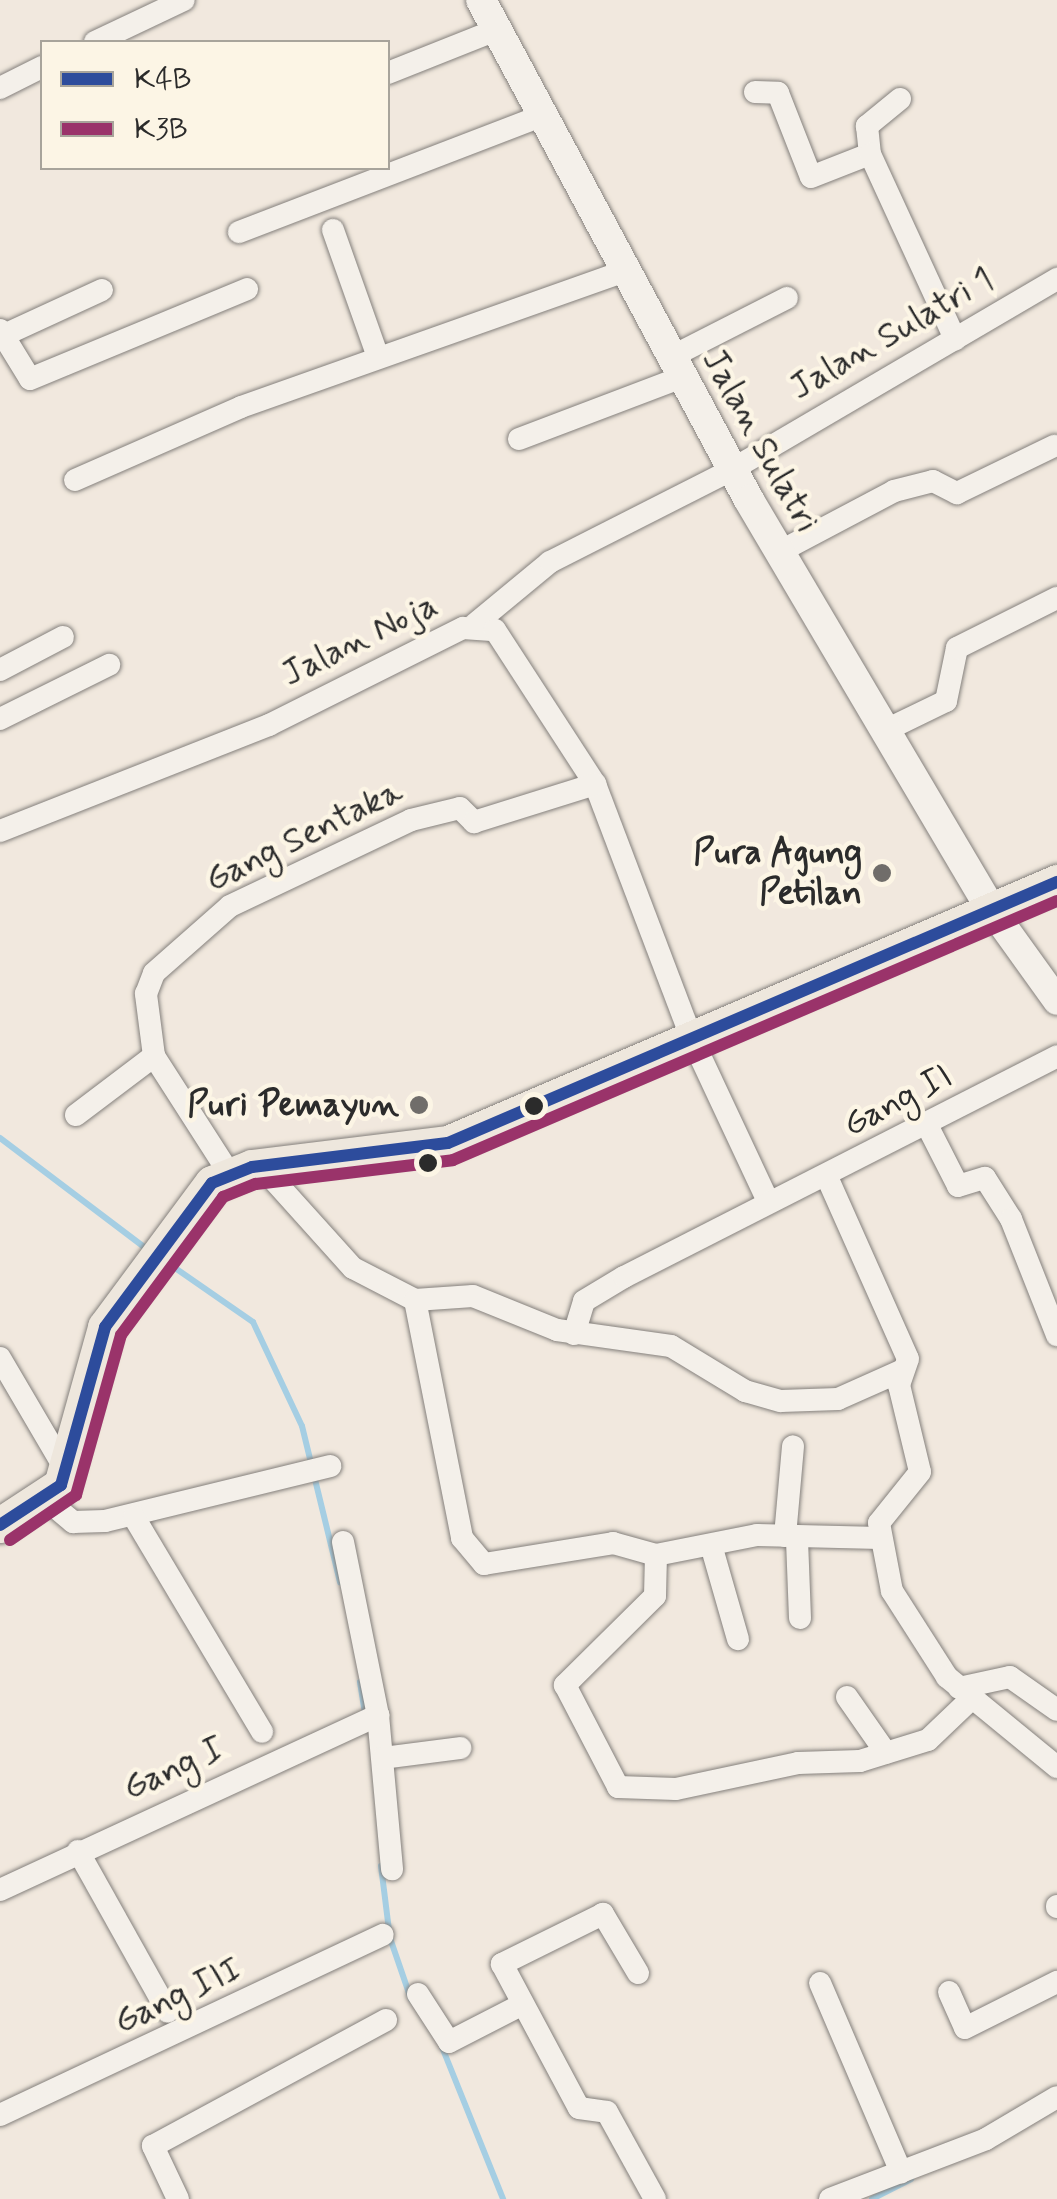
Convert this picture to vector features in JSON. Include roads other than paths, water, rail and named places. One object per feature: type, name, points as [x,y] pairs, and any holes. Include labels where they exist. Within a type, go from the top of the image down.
[{"type":"main road","name":"Jalan Sulatri","points":[[481,0],[539,116],[732,469],[992,909]]},
{"type":"main road","points":[[0,1525],[58,1487],[99,1338],[155,1251],[245,1170],[448,1142],[1057,882]]},
{"type":"street","points":[[98,40],[142,9],[184,0]]},
{"type":"street","points":[[390,72],[496,30]]},
{"type":"street","points":[[0,88],[40,68]]},
{"type":"street","points":[[755,92],[778,92],[810,177],[870,154]]},
{"type":"street","points":[[900,99],[867,126],[870,154],[955,339]]},
{"type":"street","points":[[239,232],[539,116]]},
{"type":"street","points":[[333,230],[378,358]]},
{"type":"street","points":[[75,480],[378,358],[625,271]]},
{"type":"street","name":"Jalan Sulatri 1","points":[[476,624],[550,562],[732,469],[1057,279]]},
{"type":"street","points":[[102,290],[1,333],[30,379],[247,289]]},
{"type":"street","points":[[519,440],[676,367],[786,298]]},
{"type":"street","points":[[779,552],[894,492],[933,482],[958,493],[1054,446]]},
{"type":"street","points":[[884,731],[946,701],[957,648],[1057,598]]},
{"type":"street","points":[[502,600],[506,638],[595,784],[692,1039],[766,1197]]},
{"type":"street","name":"Jalan Noja","points":[[0,831],[269,724],[476,624],[506,638]]},
{"type":"street","points":[[0,670],[63,637]]},
{"type":"street","points":[[0,719],[109,665]]},
{"type":"street","name":"Gang Sentaka","points":[[415,1300],[354,1268],[245,1170],[154,1056],[146,994],[154,973],[230,906],[428,814],[460,808],[474,822],[595,784]]},
{"type":"street","points":[[992,909],[1057,1001]]},
{"type":"street","points":[[76,1115],[154,1056]]},
{"type":"street","name":"Gang II","points":[[574,1334],[584,1301],[766,1197],[827,1176],[928,1127],[1057,1056]]},
{"type":"street","points":[[928,1127],[958,1186],[985,1178],[1012,1219],[1057,1335]]},
{"type":"street","points":[[827,1176],[907,1353],[903,1370],[920,1472],[882,1511],[880,1538],[904,1614],[965,1694],[1057,1767]]},
{"type":"street","points":[[880,1538],[791,1538],[711,1545],[656,1555],[612,1544],[491,1568],[460,1530],[415,1300],[474,1296],[574,1334],[677,1348],[745,1392],[781,1401],[838,1399],[903,1370]]},
{"type":"street","points":[[0,1358],[72,1522],[134,1517],[321,1468]]},
{"type":"street","points":[[793,1446],[791,1538],[800,1618]]},
{"type":"street","points":[[134,1517],[262,1732]]},
{"type":"street","points":[[343,1542],[372,1718],[383,1758],[392,1869]]},
{"type":"street","points":[[711,1545],[738,1639]]},
{"type":"street","points":[[656,1555],[655,1596],[565,1685],[618,1787],[695,1787],[886,1752],[938,1734],[965,1694],[1010,1677],[1057,1710]]},
{"type":"street","points":[[847,1697],[886,1752]]},
{"type":"street","name":"Gang I","points":[[0,1890],[372,1718]]},
{"type":"street","points":[[383,1758],[460,1748]]},
{"type":"street","points":[[78,1852],[168,2012]]},
{"type":"street","points":[[638,1973],[599,1914],[503,1961],[521,2005],[579,2108],[610,2114],[655,2199]]},
{"type":"street","name":"Gang III","points":[[0,2115],[383,1935]]},
{"type":"street","points":[[949,1992],[965,2028],[1057,1982]]},
{"type":"street","points":[[820,1983],[901,2172]]},
{"type":"street","points":[[418,1994],[449,2042],[521,2005]]},
{"type":"street","points":[[178,2199],[154,2146],[386,2020]]},
{"type":"street","points":[[830,2199],[901,2172],[1057,2097]]},
{"type":"waterway","points":[[0,1138],[147,1249]]},
{"type":"waterway","points":[[165,1261],[253,1322],[302,1426],[340,1582]]},
{"type":"waterway","points":[[360,1682],[365,1714]]},
{"type":"waterway","points":[[381,1866],[390,1938],[411,1999]]},
{"type":"waterway","points":[[442,2047],[503,2199]]},
{"type":"waterway","points":[[872,2199],[911,2179]]},
{"type":"place","name":"Pura Agung Petilan","points":[[882,873]]},
{"type":"place","name":"Puri Pemayun","points":[[419,1105]]}]
